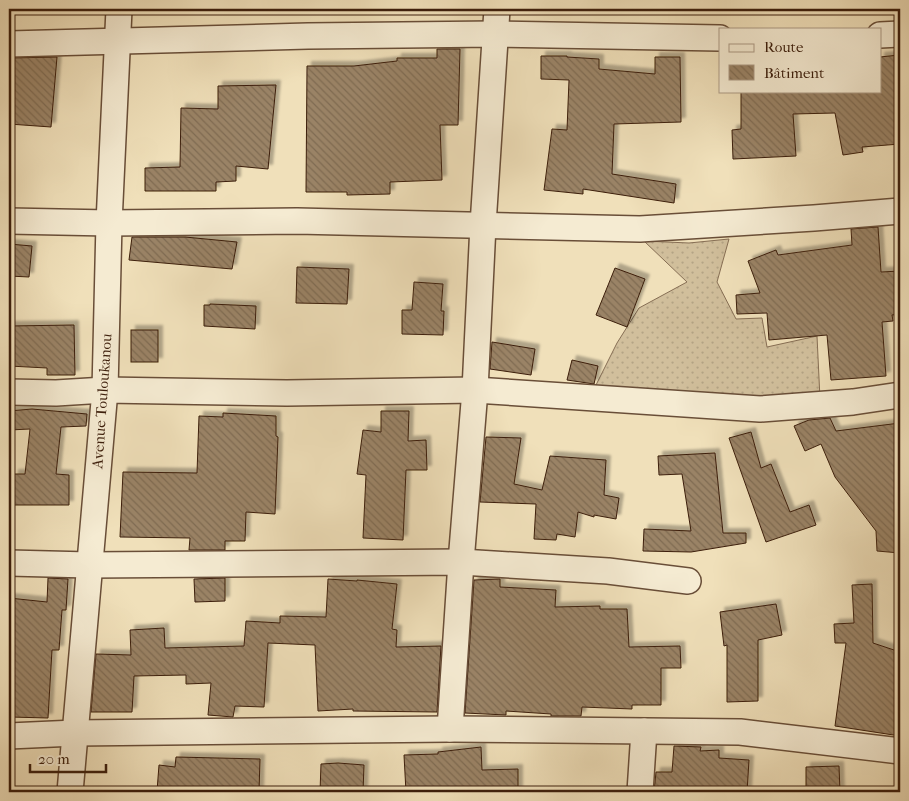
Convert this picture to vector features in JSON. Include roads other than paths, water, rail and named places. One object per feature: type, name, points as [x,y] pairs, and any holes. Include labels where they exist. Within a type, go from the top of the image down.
[{"type":"street","name":"Avenue Touloukanou","points":[[70,792],[105,390],[109,223],[118,9]]},
{"type":"street","points":[[450,729],[475,390],[483,225],[497,9]]},
{"type":"street","points":[[9,44],[308,36],[495,34],[719,38]]},
{"type":"street","points":[[882,35],[900,34]]},
{"type":"street","points":[[9,221],[109,223],[297,221],[640,229],[900,211]]},
{"type":"street","points":[[9,392],[56,393],[105,390],[287,393],[475,390],[760,409],[853,402],[900,395]]},
{"type":"street","points":[[9,563],[89,565],[461,562],[608,571],[688,581]]},
{"type":"street","points":[[9,736],[75,733],[450,729],[740,732],[900,751]]},
{"type":"street","points":[[640,792],[644,731]]}]
